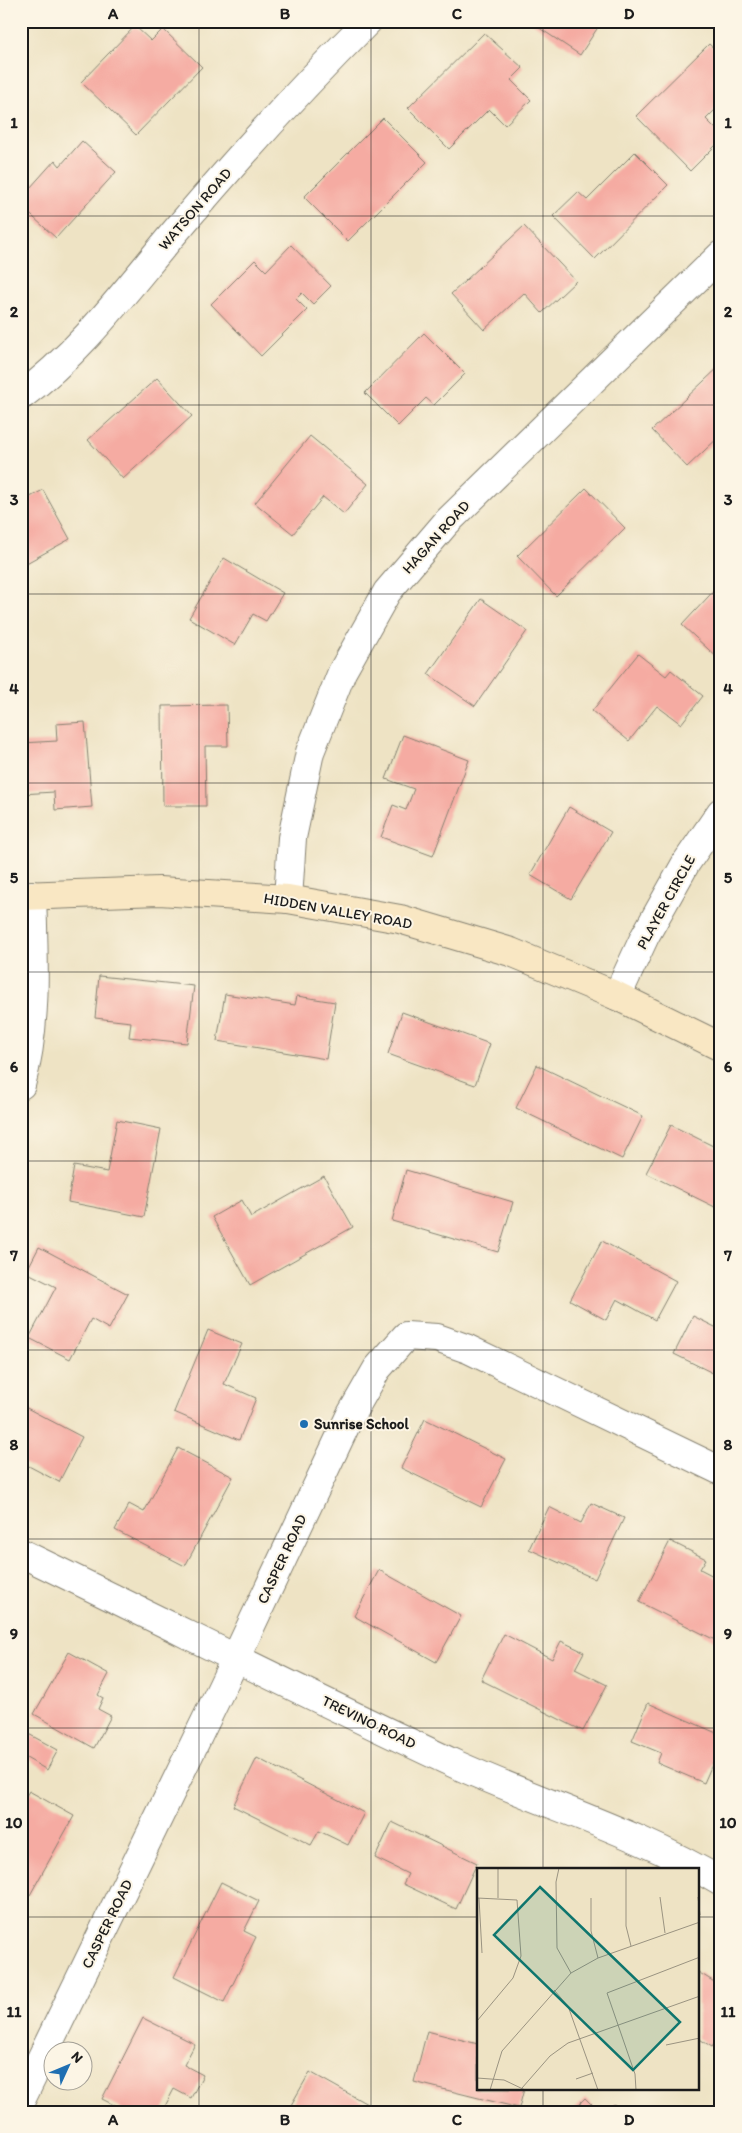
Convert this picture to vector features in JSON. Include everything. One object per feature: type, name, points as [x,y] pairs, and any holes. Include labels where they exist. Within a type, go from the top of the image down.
[{"type":"street","name":"WATSON ROAD","points":[[21,396],[46,378],[90,333],[238,158],[368,21]]},
{"type":"street","name":"HAGAN ROAD","points":[[288,900],[292,838],[310,752],[342,672],[387,592],[446,522],[721,255]]},
{"type":"street","name":"PLAYER CIRCLE","points":[[617,996],[645,936],[681,871],[721,812]]},
{"type":"street","name":"HIDDEN VALLEY ROAD","points":[[27,895],[160,891],[288,900],[400,919],[502,949],[617,996],[721,1047]]},
{"type":"street","points":[[21,1085],[32,1027],[35,978],[27,895]]},
{"type":"street","name":"CASPER ROAD","points":[[21,2100],[236,1657],[350,1416],[377,1369],[406,1336],[437,1338],[468,1349],[721,1471]]},
{"type":"street","name":"TREVINO ROAD","points":[[21,1553],[455,1764],[533,1798],[613,1829],[697,1868]]},
{"type":"street","name":"TREVINO ROAD","points":[[700,1870],[721,1882]]},
{"type":"building","points":[[529,21],[602,21],[580,55]]},
{"type":"building","points":[[135,26],[151,41],[163,29],[202,67],[136,135],[81,82]]},
{"type":"building","points":[[484,33],[523,68],[511,80],[531,100],[505,125],[489,109],[449,149],[408,108]]},
{"type":"building","points":[[709,44],[721,55],[721,104],[706,119],[721,134],[721,140],[690,171],[636,116]]},
{"type":"building","points":[[383,118],[427,162],[348,241],[304,197]]},
{"type":"building","points":[[82,141],[116,172],[56,238],[21,206],[21,198],[55,160],[60,166]]},
{"type":"building","points":[[635,152],[668,185],[595,259],[553,216],[578,192],[587,200]]},
{"type":"building","points":[[524,226],[576,281],[542,313],[524,293],[484,330],[451,294]]},
{"type":"building","points":[[291,245],[331,286],[313,304],[302,293],[296,299],[307,310],[261,356],[211,304],[255,260],[266,271]]},
{"type":"building","points":[[424,333],[465,374],[434,405],[426,398],[398,426],[365,393]]},
{"type":"building","points":[[721,365],[721,435],[687,467],[652,430]]},
{"type":"building","points":[[157,378],[192,416],[123,479],[88,440]]},
{"type":"building","points":[[310,436],[368,484],[344,514],[323,497],[293,534],[255,503]]},
{"type":"building","points":[[586,488],[625,528],[556,596],[517,556]]},
{"type":"building","points":[[43,490],[70,539],[21,566],[21,502]]},
{"type":"building","points":[[224,558],[283,593],[266,621],[253,614],[235,645],[189,618]]},
{"type":"building","points":[[721,583],[721,661],[682,625]]},
{"type":"building","points":[[481,599],[527,631],[475,706],[428,674]]},
{"type":"building","points":[[638,654],[666,676],[671,670],[703,696],[681,724],[657,706],[629,741],[592,711]]},
{"type":"building","points":[[227,705],[228,746],[205,746],[206,806],[163,806],[162,706]]},
{"type":"building","points":[[85,722],[92,807],[55,810],[54,792],[21,794],[21,743],[57,741],[56,724]]},
{"type":"building","points":[[403,735],[469,760],[433,856],[381,837],[393,805],[406,810],[414,789],[386,779]]},
{"type":"building","points":[[569,807],[611,832],[571,899],[530,875]]},
{"type":"building","points":[[99,976],[194,986],[187,1043],[129,1037],[131,1022],[95,1018]]},
{"type":"building","points":[[225,994],[295,1005],[297,996],[335,1002],[326,1059],[217,1041]]},
{"type":"building","points":[[402,1012],[490,1044],[475,1085],[388,1054]]},
{"type":"building","points":[[537,1065],[643,1116],[622,1159],[516,1108]]},
{"type":"building","points":[[117,1120],[161,1129],[144,1217],[68,1202],[74,1166],[107,1172]]},
{"type":"building","points":[[671,1125],[721,1150],[721,1210],[646,1173]]},
{"type":"building","points":[[406,1170],[513,1202],[498,1252],[392,1221]]},
{"type":"building","points":[[324,1176],[353,1227],[250,1285],[212,1217],[242,1200],[251,1217]]},
{"type":"building","points":[[602,1241],[676,1281],[655,1320],[617,1299],[606,1320],[570,1300]]},
{"type":"building","points":[[39,1247],[128,1294],[109,1329],[91,1319],[70,1359],[29,1338],[56,1287],[26,1272]]},
{"type":"building","points":[[693,1316],[721,1330],[721,1377],[674,1354]]},
{"type":"building","points":[[208,1330],[242,1344],[224,1384],[256,1398],[239,1440],[174,1412]]},
{"type":"building","points":[[21,1405],[82,1437],[59,1482],[21,1462]]},
{"type":"building","points":[[425,1419],[506,1459],[481,1507],[401,1468]]},
{"type":"building","points":[[178,1448],[233,1477],[185,1566],[115,1530],[129,1504],[144,1512]]},
{"type":"building","points":[[591,1503],[624,1518],[595,1579],[529,1549],[549,1507],[581,1523]]},
{"type":"building","points":[[670,1541],[706,1559],[700,1569],[721,1580],[721,1643],[639,1602]]},
{"type":"building","points":[[379,1570],[461,1616],[436,1662],[354,1616]]},
{"type":"building","points":[[504,1634],[552,1659],[561,1641],[584,1652],[575,1669],[607,1685],[583,1731],[481,1680]]},
{"type":"building","points":[[69,1652],[109,1674],[98,1695],[103,1698],[98,1709],[111,1716],[94,1748],[34,1714]]},
{"type":"building","points":[[648,1703],[721,1735],[721,1744],[704,1783],[657,1763],[661,1753],[632,1741]]},
{"type":"building","points":[[23,1731],[58,1750],[47,1770],[21,1755]]},
{"type":"building","points":[[257,1758],[364,1813],[348,1845],[319,1831],[311,1845],[233,1806]]},
{"type":"building","points":[[29,1791],[74,1816],[30,1895],[21,1890],[21,1804]]},
{"type":"building","points":[[392,1822],[477,1863],[456,1909],[403,1884],[408,1874],[375,1858]]},
{"type":"building","points":[[221,1882],[259,1901],[244,1931],[256,1937],[224,2002],[174,1977]]},
{"type":"building","points":[[700,1973],[721,1986],[721,2034],[712,2047],[700,2039]]},
{"type":"building","points":[[143,2018],[195,2044],[184,2065],[203,2075],[191,2098],[174,2089],[162,2112],[128,2112],[102,2099]]},
{"type":"building","points":[[427,2031],[477,2044],[477,2090],[524,2090],[519,2108],[414,2082]]},
{"type":"building","points":[[310,2072],[376,2109],[374,2112],[287,2112]]},
{"type":"building","points":[[585,2098],[597,2110],[571,2112]]},
{"type":"building","points":[[614,2104],[622,2112],[606,2112]]},
{"type":"place","name":"Sunrise School","points":[[304,1424]]}]
